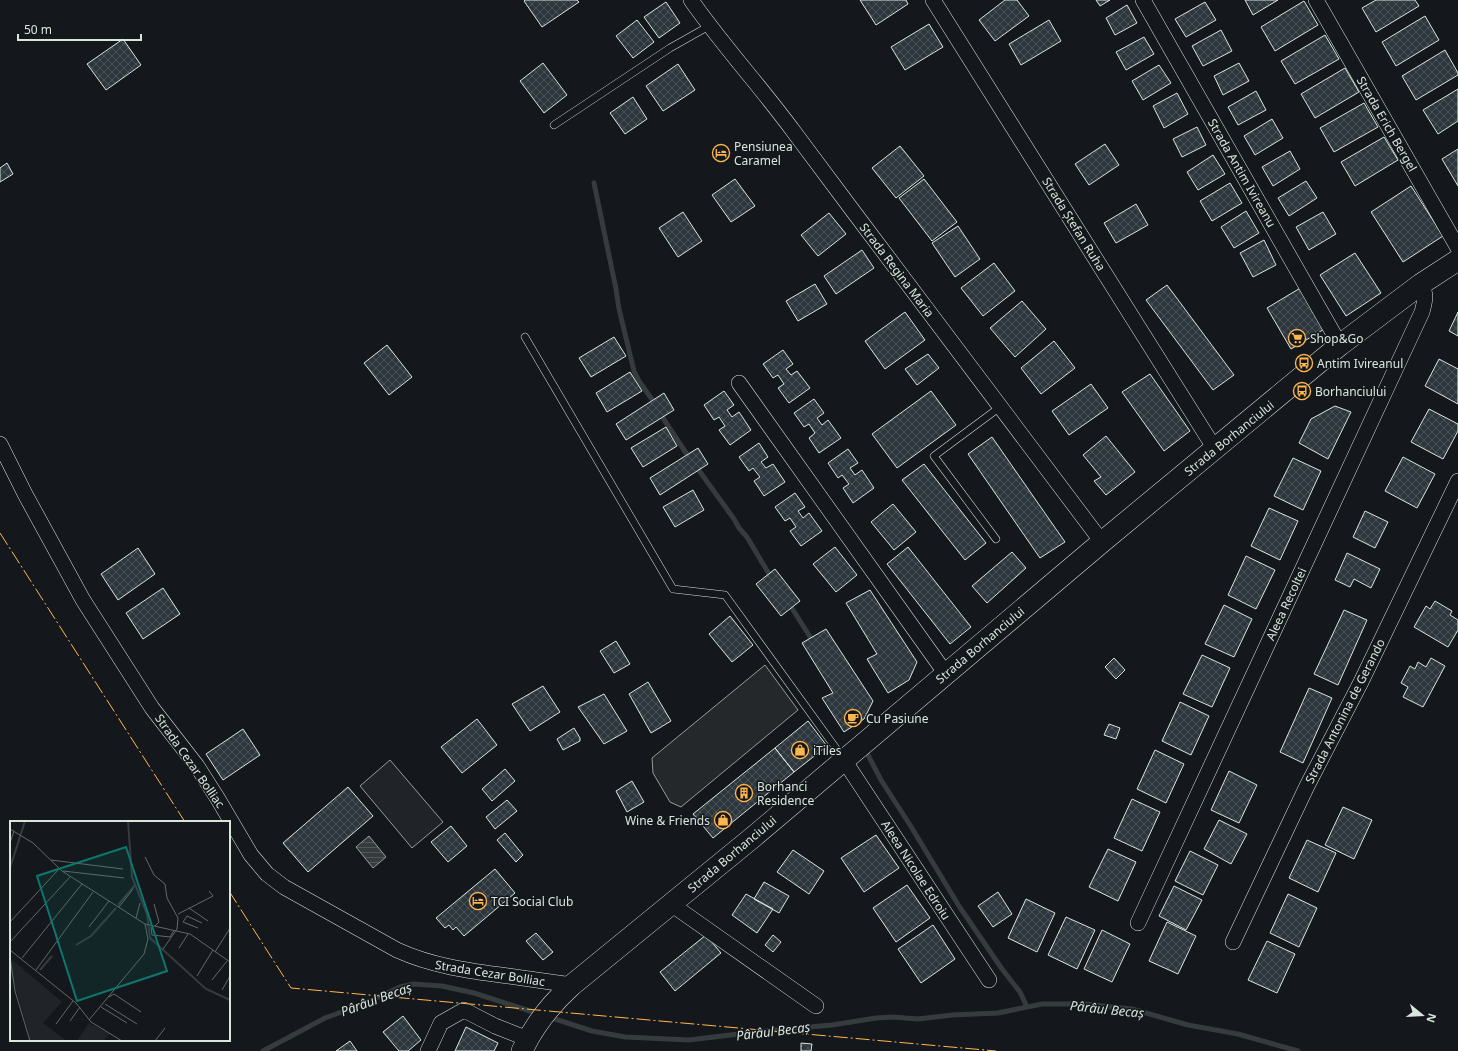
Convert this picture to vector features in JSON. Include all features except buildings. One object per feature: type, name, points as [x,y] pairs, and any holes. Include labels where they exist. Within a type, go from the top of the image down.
[{"type":"main road","name":"Strada Borhanciului","points":[[527,1041],[565,992],[844,760],[1102,542],[1340,345],[1420,284],[1458,260]]},
{"type":"street","name":"Strada Regina Maria","points":[[691,0],[709,26],[766,94],[1102,542]]},
{"type":"street","name":"Strada Ștefan Ruha","points":[[933,0],[1215,449]]},
{"type":"street","name":"Strada Antim Ivireanu","points":[[1143,0],[1340,345]]},
{"type":"street","name":"Strada Erich Bergel","points":[[1316,0],[1458,248]]},
{"type":"street","name":"Aleea Recoltei","points":[[1138,923],[1422,312],[1425,299],[1425,290],[1420,284]]},
{"type":"street","points":[[739,383],[946,674]]},
{"type":"street","name":"Strada Cezar Bolliac","points":[[0,444],[28,501],[83,600],[152,708],[197,766],[251,855],[267,874],[290,890],[415,959],[565,992]]},
{"type":"street","name":"Strada Antonina de Gerando","points":[[1232,942],[1307,786],[1361,682],[1458,481]]},
{"type":"street","name":"Aleea Nicolae Edroiu","points":[[844,760],[989,980]]},
{"type":"street","points":[[671,904],[816,1006]]},
{"type":"street","points":[[428,1051],[441,1023],[464,1010],[527,1041]]},
{"type":"lane","points":[[554,125],[670,48],[709,26]]},
{"type":"lane","points":[[526,337],[673,589],[724,595],[844,760]]},
{"type":"lane","points":[[996,539],[934,456],[1000,407]]},
{"type":"shaded area","points":[[765,665],[798,710],[681,807],[670,802],[653,773],[652,758]]},
{"type":"shaded area","points":[[390,760],[443,822],[412,848],[360,786]]},
{"type":"shaded area","points":[[369,836],[386,857],[373,868],[356,847]]},
{"type":"waterway","points":[[594,183],[619,309],[634,371],[639,381],[656,405]]},
{"type":"waterway","points":[[659,412],[690,459]]},
{"type":"waterway","points":[[695,465],[739,528],[747,537],[772,579]]},
{"type":"waterway","points":[[788,602],[814,643]]},
{"type":"waterway","points":[[868,755],[881,780],[959,906],[1002,969],[1020,992],[1027,1007]]},
{"type":"waterway","name":"Pârâul Becaș","points":[[263,1051],[325,1018],[361,1005],[400,987],[413,984],[442,986],[474,993],[539,1014]]},
{"type":"waterway","name":"Pârâul Becaș","points":[[549,1017],[592,1031],[625,1037],[689,1040],[832,1025],[876,1018],[893,1017],[918,1019],[952,1015],[998,1013],[1042,1004],[1084,1004],[1132,1009],[1188,1025],[1238,1034],[1298,1051]]},
{"type":"power","points":[[0,533],[184,821]]},
{"type":"power","points":[[230,893],[291,988],[996,1051]]},
{"type":"place","name":"Pensiunea Caramel","points":[[721,153]]},
{"type":"place","name":"Shop&Go","points":[[1297,338]]},
{"type":"place","name":"Antim Ivireanul","points":[[1304,363]]},
{"type":"place","name":"Borhanciului","points":[[1302,391]]},
{"type":"place","name":"Cu Pasiune","points":[[853,718]]},
{"type":"place","name":"iTiles","points":[[800,750]]},
{"type":"place","name":"Borhanci Residence","points":[[744,793]]},
{"type":"place","name":"Wine & Friends","points":[[723,820]]},
{"type":"place","name":"TCI Social Club","points":[[478,901]]}]
